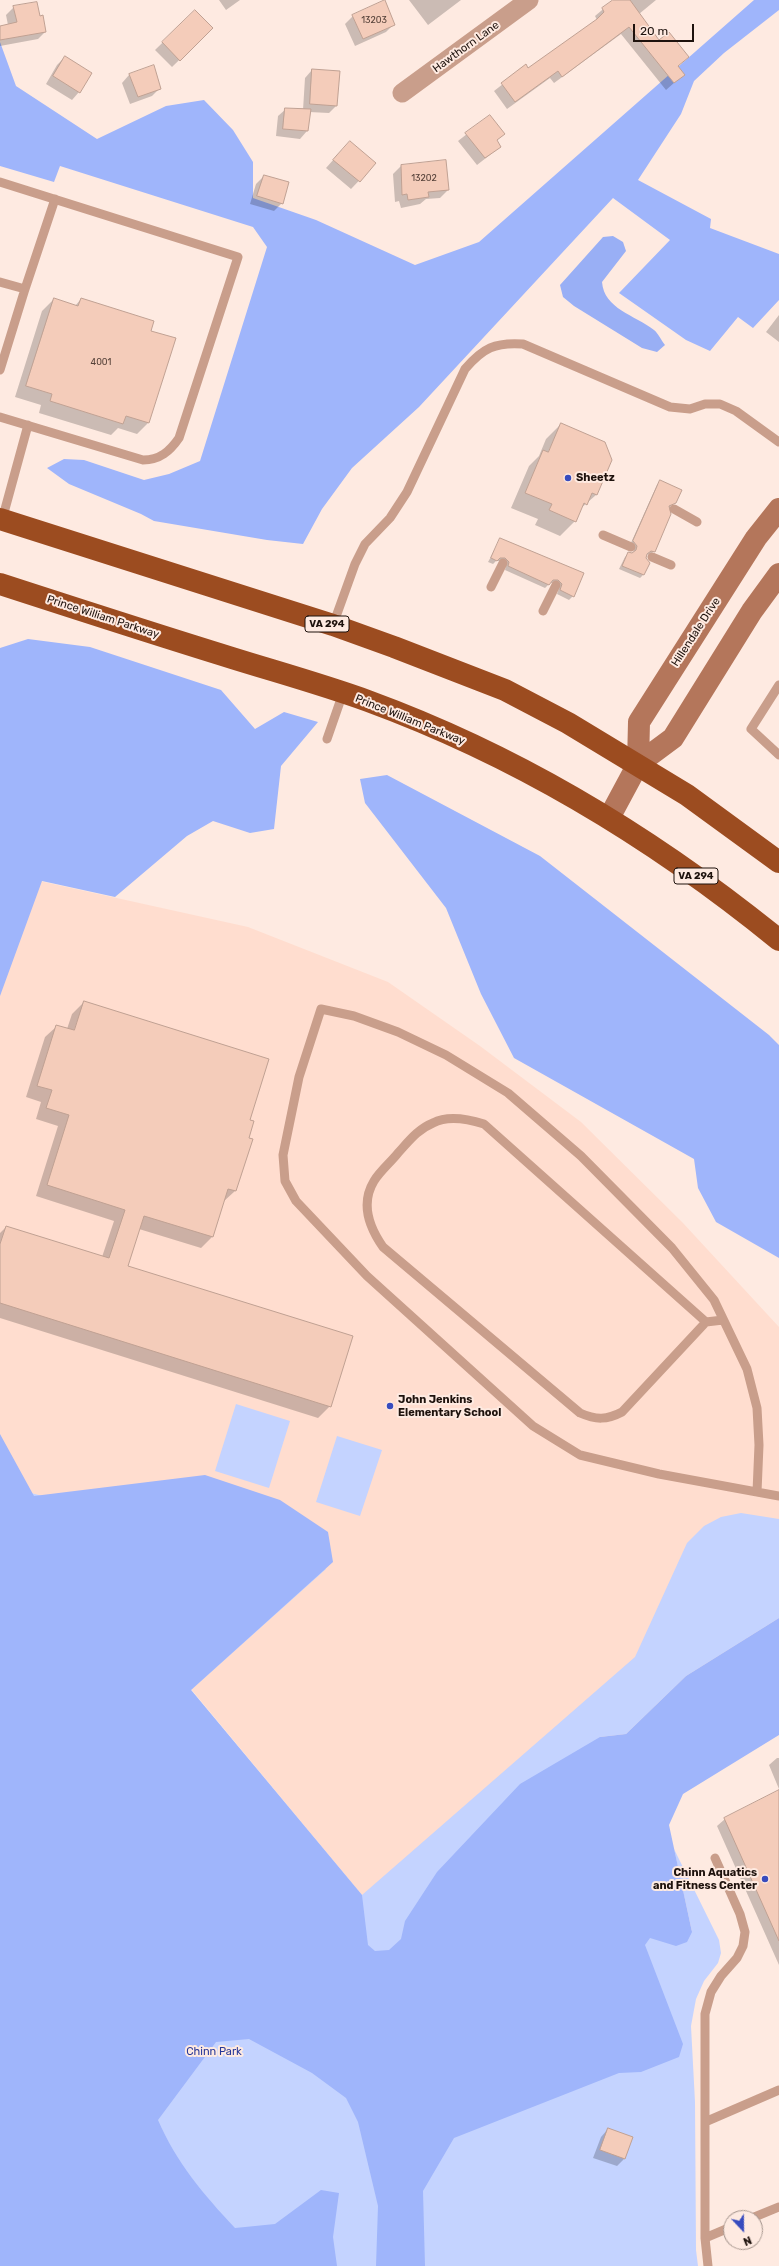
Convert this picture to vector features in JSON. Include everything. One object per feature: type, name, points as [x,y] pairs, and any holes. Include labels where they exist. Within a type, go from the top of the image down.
[{"type":"highway","name":"VA 294","points":[[1,522],[333,626],[394,647],[505,690],[568,723],[638,764],[693,799],[779,862]]},
{"type":"highway","name":"Prince William Parkway","points":[[0,584],[343,693],[412,719],[491,754],[556,787],[609,818],[682,866],[779,940]]},
{"type":"main road","name":"Hillendale Drive","points":[[638,764],[639,722],[756,538],[779,509]]},
{"type":"main road","name":"Hillendale Drive","points":[[609,818],[638,764],[673,738],[752,611],[779,574]]},
{"type":"street","name":"Hawthorn Lane","points":[[402,93],[529,0]]},
{"type":"lane","points":[[0,182],[238,257],[179,438],[172,448],[162,456],[152,460],[143,460],[0,417]]},
{"type":"lane","points":[[0,370],[55,199]]},
{"type":"lane","points":[[0,282],[25,289]]},
{"type":"lane","points":[[333,626],[355,564],[365,544],[390,518],[407,492],[465,369],[477,354],[491,347],[507,343],[523,344],[670,407],[690,409],[705,404],[720,404],[736,412],[779,442]]},
{"type":"lane","points":[[1,522],[28,425]]},
{"type":"lane","points":[[674,508],[697,522]]},
{"type":"lane","points":[[603,535],[631,548]]},
{"type":"lane","points":[[652,557],[671,565]]},
{"type":"lane","points":[[491,587],[503,563]]},
{"type":"lane","points":[[543,611],[556,585]]},
{"type":"lane","points":[[779,685],[751,729],[779,755]]},
{"type":"lane","points":[[327,739],[343,693]]},
{"type":"lane","points":[[757,1492],[759,1445],[757,1408],[747,1368],[714,1300],[672,1248],[581,1156],[508,1093],[446,1055],[398,1032],[354,1016],[321,1009],[299,1077],[283,1155],[285,1181],[296,1201],[367,1276],[533,1426],[580,1455],[659,1474],[757,1492],[779,1496]]},
{"type":"lane","points":[[706,1322],[484,1124],[453,1118],[434,1122],[416,1134],[374,1181],[368,1196],[368,1216],[372,1231],[383,1247],[580,1413],[590,1418],[602,1419],[613,1417],[631,1404],[706,1322],[723,1320]]},
{"type":"lane","points":[[708,2266],[705,2238],[705,2014],[711,1992],[721,1976],[737,1958],[743,1946],[745,1932],[740,1914],[715,1858]]},
{"type":"lane","points":[[705,2122],[779,2090]]},
{"type":"lane","points":[[763,2214],[779,2207]]},
{"type":"lane","points":[[705,2238],[723,2230]]},
{"type":"shaded area","points":[[754,0],[779,0],[779,10],[724,53],[694,81],[681,114],[638,180],[711,219],[710,228],[779,254],[779,300],[753,328],[738,317],[710,351],[686,340],[619,293],[670,240],[613,198],[419,407],[352,468],[322,509],[303,544],[267,540],[154,521],[141,514],[69,484],[47,468],[64,459],[84,460],[144,480],[169,474],[200,461],[267,247],[253,227],[60,166],[54,182],[0,166],[0,42],[16,86],[97,139],[166,106],[204,100],[233,130],[253,162],[253,198],[316,220],[415,265],[479,242]]},
{"type":"shaded area","points":[[613,236],[623,242],[626,251],[602,282],[604,291],[608,299],[614,305],[655,331],[665,345],[657,352],[642,348],[574,306],[563,297],[560,285],[603,237]]},
{"type":"shaded area","points":[[28,639],[90,647],[221,690],[255,729],[284,712],[318,722],[281,766],[274,829],[250,833],[213,821],[187,836],[115,897],[42,881],[0,996],[0,648]]},
{"type":"shaded area","points":[[387,775],[540,856],[769,1035],[779,1045],[779,1258],[716,1222],[698,1188],[694,1159],[514,1058],[481,994],[446,908],[365,803],[360,779]]},
{"type":"shaded area","name":"John Jenkins Elementary School","points":[[26,878],[248,927],[388,982],[480,1046],[581,1122],[683,1223],[779,1327],[779,1551],[370,1905],[191,1689],[325,1569],[0,1485],[0,952]]},
{"type":"shaded area","name":"Chinn Park","points":[[0,1434],[34,1496],[205,1475],[280,1500],[328,1532],[333,1562],[191,1690],[362,1895],[368,1945],[375,1951],[389,1950],[401,1939],[405,1921],[437,1872],[520,1784],[600,1737],[626,1734],[686,1676],[779,1618],[779,1735],[683,1794],[669,1825],[692,1932],[687,1942],[676,1946],[650,1938],[645,1945],[683,2044],[679,2057],[641,2072],[619,2073],[454,2138],[423,2191],[425,2266],[376,2266],[378,2206],[358,2122],[346,2098],[312,2073],[249,2039],[216,2042],[158,2120],[182,2164],[212,2203],[235,2228],[275,2224],[321,2190],[339,2193],[333,2237],[337,2266],[0,2266]]},
{"type":"green space","points":[[236,1404],[290,1421],[269,1488],[215,1471]]},
{"type":"green space","points":[[337,1436],[382,1450],[360,1516],[316,1502]]},
{"type":"green space","name":"Chinn Park","points":[[0,1485],[326,1569],[191,1690],[362,1895],[635,1657],[687,1543],[704,1526],[721,1517],[741,1513],[779,1519],[779,1618],[686,1676],[626,1734],[600,1737],[692,1932],[674,1849],[719,1940],[721,1953],[718,1963],[704,1981],[696,1999],[691,2026],[695,2102],[696,2250],[698,2266],[0,2266]]},
{"type":"building","points":[[385,0],[395,25],[363,39],[352,15]]},
{"type":"building","points":[[613,0],[630,0],[659,40],[669,32],[689,57],[678,66],[685,75],[674,83],[629,27],[562,77],[558,71],[515,102],[501,83],[526,64],[528,68],[597,19],[604,12],[602,8]]},
{"type":"building","points":[[37,2],[40,16],[43,15],[46,32],[0,40],[0,26],[17,22],[13,6]]},
{"type":"building","points":[[195,10],[213,28],[180,61],[162,42]]},
{"type":"building","points":[[65,56],[92,73],[80,93],[53,76]]},
{"type":"building","points":[[154,65],[161,89],[138,97],[129,74]]},
{"type":"building","points":[[312,69],[340,71],[337,106],[310,104]]},
{"type":"building","points":[[285,108],[311,109],[308,131],[283,129]]},
{"type":"building","points":[[490,115],[505,134],[497,140],[501,147],[485,158],[465,133]]},
{"type":"building","points":[[350,141],[376,163],[360,182],[333,160]]},
{"type":"building","points":[[446,160],[449,190],[428,192],[429,197],[408,200],[407,194],[402,195],[401,165]]},
{"type":"building","points":[[264,175],[289,182],[283,204],[257,196]]},
{"type":"building","points":[[54,298],[78,306],[81,298],[154,321],[151,331],[176,338],[149,423],[126,416],[123,424],[50,401],[52,394],[26,386]]},
{"type":"building","name":"Sheetz","points":[[561,423],[605,442],[612,460],[597,495],[592,493],[587,505],[584,503],[576,522],[549,510],[552,504],[525,493],[543,450],[548,452]]},
{"type":"building","points":[[660,480],[682,490],[676,503],[669,506],[671,514],[655,552],[651,551],[647,554],[646,558],[650,563],[644,575],[622,566],[628,552],[632,553],[636,550],[637,546],[633,541]]},
{"type":"building","points":[[500,538],[584,573],[574,597],[560,590],[562,584],[558,580],[553,580],[549,585],[508,566],[509,562],[505,558],[500,558],[497,561],[491,558]]},
{"type":"building","points":[[84,1001],[269,1059],[250,1120],[254,1121],[249,1138],[253,1139],[236,1191],[228,1189],[213,1237],[144,1216],[128,1266],[353,1336],[331,1407],[0,1303],[0,1244],[6,1226],[109,1258],[125,1210],[47,1185],[69,1115],[46,1108],[52,1090],[37,1086],[56,1025],[74,1030]]},
{"type":"building","name":"Chinn Aquatics and Fitness Center","points":[[779,1790],[779,1941],[724,1818]]},
{"type":"building","points":[[608,2128],[633,2137],[625,2159],[600,2150]]},
{"type":"place","name":"Sheetz","points":[[568,478]]},
{"type":"place","name":"John Jenkins Elementary School","points":[[390,1406]]},
{"type":"place","name":"Chinn Aquatics and Fitness Center","points":[[765,1879]]}]
